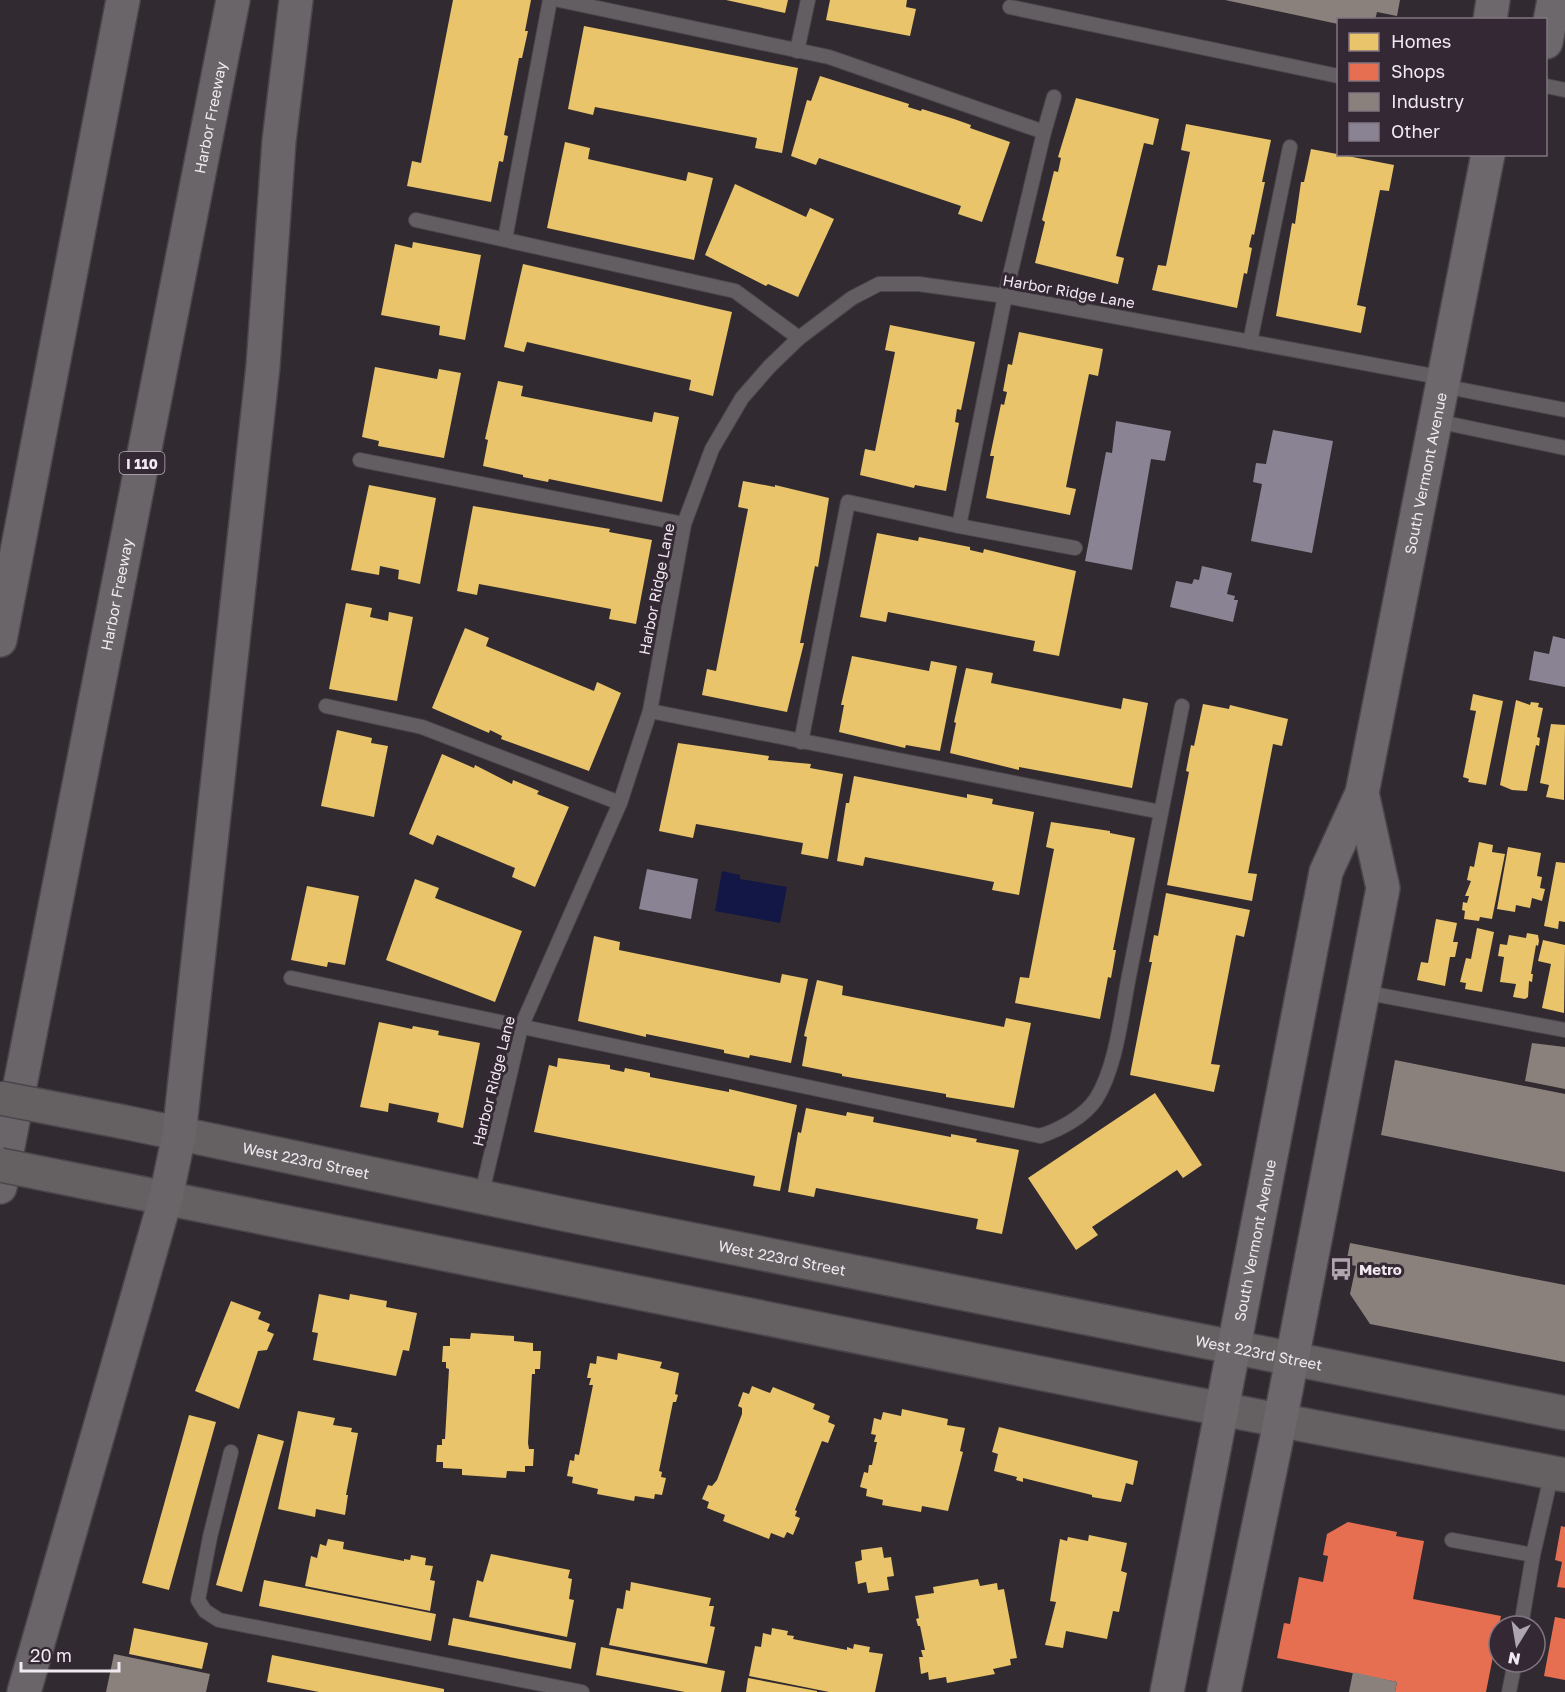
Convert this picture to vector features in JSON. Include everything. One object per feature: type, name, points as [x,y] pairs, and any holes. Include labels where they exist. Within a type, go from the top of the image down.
[{"type":"highway","points":[[0,640],[123,0]]},
{"type":"highway","name":"Harbor Freeway","points":[[0,1187],[233,0]]},
{"type":"highway","points":[[24,1692],[166,1197],[179,1135],[262,378],[279,141],[296,0]]},
{"type":"main road","points":[[1490,18],[1493,0]]},
{"type":"main road","points":[[1547,33],[1554,0]]},
{"type":"main road","name":"South Vermont Avenue","points":[[1167,1692],[1326,872],[1362,793],[1488,156]]},
{"type":"main road","name":"South Vermont Avenue","points":[[1224,1692],[1281,1421],[1383,888],[1362,793]]},
{"type":"main road","name":"West 223rd Street","points":[[0,1098],[481,1197],[1565,1413]]},
{"type":"main road","points":[[0,1165],[1281,1421],[1559,1474]]},
{"type":"lane","points":[[505,239],[550,0]]},
{"type":"lane","points":[[559,0],[829,57],[1044,132]]},
{"type":"lane","points":[[797,51],[807,0]]},
{"type":"lane","points":[[1010,7],[1337,76]]},
{"type":"lane","points":[[1547,86],[1565,90]]},
{"type":"lane","points":[[959,526],[1005,296],[1054,97]]},
{"type":"lane","points":[[1250,342],[1290,147]]},
{"type":"lane","points":[[416,220],[735,291],[799,338]]},
{"type":"lane","name":"Harbor Ridge Lane","points":[[481,1197],[521,1027],[620,803],[651,711],[684,524],[712,449],[742,398],[769,367],[799,338],[852,298],[879,284],[919,284],[1005,296],[1250,342],[1444,382],[1565,410]]},
{"type":"lane","points":[[1436,421],[1565,448]]},
{"type":"lane","points":[[360,460],[684,524]]},
{"type":"lane","points":[[801,742],[848,502],[1076,548]]},
{"type":"lane","points":[[326,706],[422,727],[620,803]]},
{"type":"lane","points":[[291,978],[930,1111],[1024,1134],[1040,1136],[1060,1130],[1095,1100],[1104,1081],[1119,1025],[1182,706]]},
{"type":"lane","points":[[651,711],[1161,812]]},
{"type":"lane","points":[[1363,992],[1565,1030]]},
{"type":"lane","points":[[231,1452],[210,1537],[198,1600],[204,1611],[219,1620],[582,1692]]},
{"type":"lane","points":[[1523,1614],[1533,1555],[1559,1474]]},
{"type":"lane","points":[[1452,1540],[1533,1555]]},
{"type":"lane","points":[[1509,1692],[1513,1674]]},
{"type":"shaded area","points":[[722,871],[740,875],[740,879],[787,887],[780,923],[715,911]]},
{"type":"building: Homes","points":[[453,0],[531,0],[525,31],[528,31],[522,58],[519,58],[504,135],[508,136],[503,162],[499,161],[491,202],[407,186],[412,161],[421,163]]},
{"type":"building: Homes","points":[[726,0],[788,0],[785,13]]},
{"type":"building: Homes","points":[[830,0],[907,0],[906,7],[916,9],[910,36],[826,20]]},
{"type":"building: Homes","points":[[584,26],[798,68],[782,153],[755,148],[757,138],[595,107],[593,115],[568,109]]},
{"type":"building: Homes","points":[[820,76],[909,104],[908,107],[954,119],[971,125],[970,128],[1010,142],[982,222],[958,214],[961,206],[819,158],[816,165],[791,156],[807,100],[811,101]]},
{"type":"building: Homes","points":[[1076,98],[1159,119],[1153,145],[1144,143],[1116,256],[1124,258],[1118,284],[1035,263],[1045,222],[1042,220],[1054,171],[1058,172],[1061,158],[1058,157]]},
{"type":"building: Homes","points":[[1186,124],[1271,140],[1262,182],[1265,182],[1254,235],[1252,234],[1249,247],[1252,248],[1247,274],[1244,273],[1237,308],[1152,290],[1158,265],[1166,266],[1190,152],[1181,150]]},
{"type":"building: Homes","points":[[565,142],[590,148],[588,159],[686,181],[688,172],[713,178],[694,260],[547,228]]},
{"type":"building: Homes","points":[[1311,149],[1337,154],[1337,156],[1394,165],[1389,191],[1380,190],[1357,305],[1366,307],[1361,333],[1276,316],[1292,223],[1295,224],[1301,182],[1304,182]]},
{"type":"building: Homes","points":[[735,184],[806,217],[810,208],[834,219],[798,297],[768,284],[766,286],[705,255]]},
{"type":"building: Homes","points":[[413,242],[481,255],[465,340],[439,335],[440,326],[381,315],[395,244],[412,248]]},
{"type":"building: Homes","points":[[523,264],[732,312],[713,396],[689,390],[691,380],[527,342],[524,352],[504,347]]},
{"type":"building: Homes","points":[[890,325],[975,342],[961,410],[957,409],[955,422],[959,423],[946,491],[915,485],[914,488],[860,475],[865,449],[875,451],[895,352],[885,350]]},
{"type":"building: Homes","points":[[1019,332],[1103,349],[1098,376],[1089,374],[1066,487],[1076,489],[1070,515],[986,498],[994,456],[990,456],[1001,404],[1004,405],[1007,392],[1003,391],[1008,364],[1012,365]]},
{"type":"building: Homes","points":[[375,367],[437,379],[439,369],[461,373],[444,458],[378,446],[379,441],[362,437]]},
{"type":"building: Homes","points":[[498,381],[523,386],[521,396],[652,422],[654,412],[679,417],[662,502],[549,479],[548,482],[523,477],[523,475],[483,466],[488,440],[485,439]]},
{"type":"building: Homes","points":[[743,481],[775,487],[775,485],[829,498],[818,567],[815,566],[800,643],[804,643],[787,712],[702,695],[707,669],[716,671],[748,509],[738,507]]},
{"type":"building: Homes","points":[[369,485],[436,498],[420,584],[398,579],[399,570],[380,566],[379,575],[351,570]]},
{"type":"building: Homes","points":[[473,506],[610,529],[609,532],[652,540],[636,624],[609,619],[611,609],[479,584],[477,595],[457,591]]},
{"type":"building: Homes","points":[[877,533],[918,541],[919,537],[970,547],[970,550],[983,553],[984,549],[1076,571],[1059,656],[1033,651],[1035,641],[888,612],[886,622],[860,617]]},
{"type":"building: Homes","points":[[346,603],[372,608],[370,617],[388,621],[389,612],[413,617],[397,701],[329,689]]},
{"type":"building: Homes","points":[[465,628],[489,638],[486,646],[594,691],[597,682],[621,693],[589,771],[501,739],[502,736],[490,730],[489,733],[432,708]]},
{"type":"building: Homes","points":[[852,656],[929,671],[931,661],[957,666],[940,751],[906,745],[905,748],[839,732],[844,705],[841,705]]},
{"type":"building: Homes","points":[[966,668],[993,673],[991,683],[1121,709],[1123,698],[1148,703],[1132,788],[1019,767],[1019,770],[950,753],[956,723],[954,722]]},
{"type":"building: Homes","points":[[1473,694],[1503,701],[1486,785],[1468,782],[1469,779],[1463,777],[1476,711],[1470,710]]},
{"type":"building: Homes","points":[[1516,700],[1530,705],[1531,702],[1539,703],[1538,707],[1543,708],[1537,737],[1540,738],[1539,746],[1536,745],[1527,791],[1512,790],[1500,785]]},
{"type":"building: Homes","points":[[1203,704],[1229,709],[1230,705],[1288,719],[1282,746],[1273,744],[1248,873],[1257,874],[1252,901],[1167,885],[1189,772],[1186,771],[1191,745],[1194,746]]},
{"type":"building: Homes","points":[[1551,724],[1565,725],[1564,800],[1546,797],[1549,785],[1540,783]]},
{"type":"building: Homes","points":[[337,730],[372,738],[371,743],[388,746],[374,817],[321,806]]},
{"type":"building: Homes","points":[[678,743],[769,756],[768,760],[811,764],[810,768],[843,774],[828,859],[801,854],[803,843],[696,824],[693,838],[659,831]]},
{"type":"building: Homes","points":[[442,754],[474,768],[475,765],[512,784],[513,780],[539,791],[537,794],[569,807],[535,887],[512,877],[515,868],[437,835],[433,845],[409,834]]},
{"type":"building: Homes","points":[[854,776],[967,798],[967,794],[993,799],[992,804],[1034,812],[1019,895],[992,890],[994,882],[865,857],[863,866],[837,861],[846,803],[849,803]]},
{"type":"building: Homes","points":[[1051,822],[1110,831],[1110,833],[1135,838],[1113,950],[1116,950],[1111,978],[1108,977],[1100,1019],[1015,1003],[1020,977],[1029,978],[1054,849],[1046,847]]},
{"type":"building: Homes","points":[[1479,842],[1493,845],[1492,852],[1505,854],[1492,919],[1480,917],[1479,921],[1464,919],[1465,911],[1462,910],[1463,902],[1467,903],[1469,896],[1465,896],[1471,881],[1467,880],[1470,866],[1474,867]]},
{"type":"building: Homes","points":[[1508,847],[1541,853],[1537,876],[1542,877],[1540,888],[1545,889],[1542,901],[1532,898],[1530,908],[1516,905],[1515,912],[1497,909]]},
{"type":"building: Homes","points":[[1556,862],[1565,863],[1565,922],[1559,921],[1558,929],[1544,926]]},
{"type":"building: Homes","points":[[415,879],[439,888],[435,898],[522,931],[495,1002],[386,960]]},
{"type":"building: Homes","points":[[307,886],[359,896],[345,965],[328,962],[327,967],[291,960]]},
{"type":"building: Homes","points":[[1166,893],[1250,910],[1244,937],[1236,935],[1211,1064],[1220,1065],[1214,1092],[1130,1075],[1152,962],[1149,962],[1154,935],[1158,936]]},
{"type":"building: Homes","points":[[1436,919],[1457,923],[1453,942],[1458,942],[1455,957],[1450,957],[1445,986],[1417,980],[1421,962],[1428,963]]},
{"type":"building: Homes","points":[[1477,928],[1494,932],[1482,992],[1465,989],[1466,983],[1460,982],[1466,958],[1471,959]]},
{"type":"building: Homes","points":[[1527,933],[1538,935],[1539,941],[1538,946],[1536,945],[1531,974],[1533,974],[1532,982],[1529,981],[1528,997],[1525,999],[1513,997],[1516,984],[1500,982],[1504,957],[1498,956],[1500,944],[1507,945],[1509,935],[1526,938]]},
{"type":"building: Homes","points":[[594,936],[620,942],[619,950],[780,983],[782,974],[808,979],[791,1063],[750,1055],[749,1058],[724,1053],[724,1050],[646,1034],[646,1037],[578,1021]]},
{"type":"building: Homes","points":[[1543,940],[1565,945],[1564,1013],[1542,1008],[1551,964],[1538,961]]},
{"type":"building: Homes","points":[[817,980],[843,986],[842,995],[1004,1027],[1006,1018],[1031,1023],[1014,1108],[946,1097],[946,1094],[842,1076],[842,1074],[802,1066],[807,1037],[804,1036]]},
{"type":"building: Homes","points":[[379,1022],[412,1029],[413,1026],[439,1031],[438,1035],[480,1043],[463,1128],[437,1122],[439,1113],[389,1103],[388,1112],[360,1107]]},
{"type":"building: Homes","points":[[558,1058],[610,1065],[610,1069],[624,1072],[625,1068],[650,1073],[650,1077],[729,1092],[729,1089],[797,1105],[780,1191],[753,1186],[755,1176],[534,1132],[549,1065],[557,1067]]},
{"type":"building: Homes","points":[[1155,1093],[1202,1165],[1183,1178],[1177,1170],[1092,1227],[1098,1235],[1076,1250],[1028,1178]]},
{"type":"building: Homes","points":[[806,1108],[846,1116],[847,1112],[874,1117],[873,1122],[951,1137],[951,1134],[977,1139],[976,1142],[1019,1150],[1002,1234],[976,1229],[978,1219],[816,1188],[814,1197],[788,1192],[798,1132],[801,1133]]},
{"type":"building: Homes","points":[[319,1294],[349,1300],[350,1294],[387,1301],[386,1307],[417,1313],[409,1351],[403,1350],[396,1376],[313,1360],[318,1333],[312,1332]]},
{"type":"building: Homes","points":[[231,1301],[261,1312],[258,1319],[270,1324],[267,1331],[274,1334],[267,1350],[258,1351],[239,1409],[195,1391]]},
{"type":"building: Homes","points":[[471,1333],[514,1336],[514,1341],[533,1343],[533,1351],[541,1351],[540,1369],[535,1369],[535,1374],[532,1374],[528,1443],[529,1449],[534,1449],[533,1466],[525,1466],[525,1472],[507,1471],[506,1478],[462,1475],[462,1469],[443,1468],[443,1462],[436,1462],[437,1445],[442,1445],[442,1439],[445,1439],[449,1369],[446,1368],[446,1362],[442,1362],[443,1346],[450,1346],[450,1338],[470,1339]]},
{"type":"building: Homes","points":[[618,1353],[662,1362],[660,1368],[679,1373],[675,1394],[678,1395],[676,1402],[673,1402],[659,1471],[662,1472],[661,1477],[666,1478],[662,1495],[655,1494],[654,1499],[635,1496],[634,1501],[597,1494],[598,1489],[572,1483],[573,1477],[567,1476],[570,1460],[574,1461],[575,1454],[579,1455],[593,1385],[589,1385],[591,1378],[587,1378],[590,1363],[596,1364],[597,1356],[617,1360]]},
{"type":"building: Homes","points":[[752,1386],[770,1393],[773,1387],[815,1404],[813,1409],[830,1416],[828,1422],[835,1425],[828,1443],[822,1441],[795,1510],[797,1511],[795,1516],[800,1518],[793,1535],[787,1532],[784,1538],[771,1533],[769,1539],[723,1521],[725,1515],[707,1508],[709,1502],[702,1499],[708,1485],[712,1486],[717,1480],[742,1414],[742,1408],[738,1406],[743,1392],[749,1394]]},
{"type":"building: Homes","points":[[902,1409],[948,1419],[947,1425],[965,1428],[960,1451],[963,1452],[948,1511],[922,1506],[921,1512],[882,1505],[883,1500],[866,1496],[867,1489],[860,1487],[864,1472],[868,1473],[869,1465],[872,1465],[877,1442],[874,1442],[876,1435],[871,1434],[874,1418],[881,1420],[883,1412],[901,1416]]},
{"type":"building: Homes","points":[[298,1411],[335,1418],[333,1425],[352,1428],[351,1432],[358,1433],[346,1495],[348,1495],[345,1515],[316,1509],[315,1517],[278,1509]]},
{"type":"building: Homes","points":[[189,1415],[216,1422],[169,1590],[142,1583]]},
{"type":"building: Homes","points":[[999,1427],[1138,1461],[1133,1485],[1126,1483],[1121,1502],[1092,1497],[1092,1495],[1023,1478],[1023,1482],[1016,1480],[1017,1477],[994,1471],[998,1454],[992,1452]]},
{"type":"building: Homes","points":[[258,1434],[284,1441],[242,1592],[216,1585]]},
{"type":"building: Homes","points":[[1089,1535],[1127,1543],[1121,1571],[1127,1573],[1119,1612],[1113,1611],[1107,1639],[1066,1631],[1063,1648],[1045,1645],[1056,1602],[1050,1601],[1060,1539],[1067,1541],[1068,1537],[1088,1541]]},
{"type":"building: Homes","points":[[328,1539],[344,1542],[343,1549],[404,1561],[404,1559],[410,1560],[411,1555],[426,1558],[425,1565],[433,1566],[430,1580],[435,1581],[430,1611],[305,1586],[311,1556],[317,1558],[320,1544],[326,1546]]},
{"type":"building: Homes","points":[[882,1547],[884,1558],[891,1557],[894,1576],[887,1577],[889,1590],[868,1593],[866,1582],[858,1584],[855,1562],[862,1560],[861,1550]]},
{"type":"building: Homes","points":[[491,1554],[570,1570],[568,1578],[572,1579],[569,1599],[574,1600],[567,1637],[469,1617],[477,1580],[483,1582]]},
{"type":"building: Homes","points":[[978,1579],[980,1586],[997,1583],[998,1590],[1004,1589],[1017,1658],[1010,1659],[1011,1665],[993,1669],[995,1674],[947,1683],[946,1677],[929,1680],[928,1672],[921,1674],[919,1657],[923,1657],[921,1650],[925,1650],[920,1626],[916,1619],[919,1618],[915,1596],[934,1593],[933,1587]]},
{"type":"building: Homes","points":[[264,1580],[436,1614],[431,1641],[259,1606]]},
{"type":"building: Homes","points":[[631,1582],[711,1598],[709,1606],[714,1606],[710,1626],[715,1627],[707,1664],[609,1645],[617,1608],[623,1609],[626,1590],[630,1591]]},
{"type":"building: Homes","points":[[453,1618],[576,1643],[571,1669],[448,1645]]},
{"type":"building: Homes","points":[[134,1628],[208,1643],[202,1669],[129,1654]]},
{"type":"building: Homes","points":[[772,1628],[788,1631],[787,1635],[794,1636],[793,1639],[847,1650],[847,1647],[853,1649],[854,1644],[870,1647],[869,1652],[883,1654],[875,1692],[829,1692],[749,1676],[755,1646],[761,1647],[763,1633],[771,1635]]},
{"type":"building: Homes","points":[[601,1647],[725,1671],[721,1692],[685,1692],[596,1675]]},
{"type":"building: Homes","points":[[272,1655],[444,1689],[444,1692],[319,1692],[267,1682]]},
{"type":"building: Homes","points":[[748,1678],[817,1691],[817,1692],[746,1692]]},
{"type":"building: Shops","points":[[1348,1522],[1397,1532],[1396,1536],[1424,1541],[1413,1599],[1491,1614],[1487,1614],[1487,1674],[1490,1674],[1486,1692],[1395,1692],[1397,1682],[1277,1658],[1284,1623],[1290,1624],[1299,1577],[1323,1582],[1328,1556],[1323,1555],[1327,1534]]},
{"type":"building: Shops","points":[[1561,1526],[1565,1527],[1565,1588],[1557,1587],[1562,1562],[1555,1560]]},
{"type":"building: Shops","points":[[1555,1617],[1565,1619],[1565,1680],[1544,1676],[1547,1674],[1547,1660]]},
{"type":"building: Industry","points":[[1225,0],[1400,0],[1397,16],[1377,12],[1376,18],[1337,18],[1337,24]]},
{"type":"building: Industry","points":[[1532,1043],[1565,1047],[1565,1089],[1525,1081]]},
{"type":"building: Industry","points":[[1395,1060],[1565,1094],[1565,1172],[1381,1135]]},
{"type":"building: Industry","points":[[1350,1243],[1565,1285],[1565,1362],[1370,1324],[1350,1294],[1356,1266],[1346,1264]]},
{"type":"building: Industry","points":[[114,1654],[210,1674],[206,1692],[106,1692]]},
{"type":"building: Industry","points":[[1353,1672],[1397,1682],[1395,1692],[1349,1692]]},
{"type":"building: Other","points":[[1116,421],[1171,431],[1165,461],[1151,459],[1132,570],[1085,561],[1106,452],[1112,453]]},
{"type":"building: Other","points":[[1273,430],[1333,441],[1312,553],[1251,541],[1262,484],[1253,482],[1256,463],[1266,464]]},
{"type":"building: Other","points":[[1202,566],[1232,573],[1227,594],[1235,596],[1234,600],[1238,600],[1233,622],[1170,607],[1176,581],[1192,584],[1194,579],[1199,580]]},
{"type":"building: Other","points":[[1553,636],[1565,639],[1565,687],[1529,680],[1534,651],[1549,654]]},
{"type":"building: Other","points":[[647,869],[698,879],[691,919],[639,909]]},
{"type":"place","name":"Metro","points":[[1341,1269]]}]
